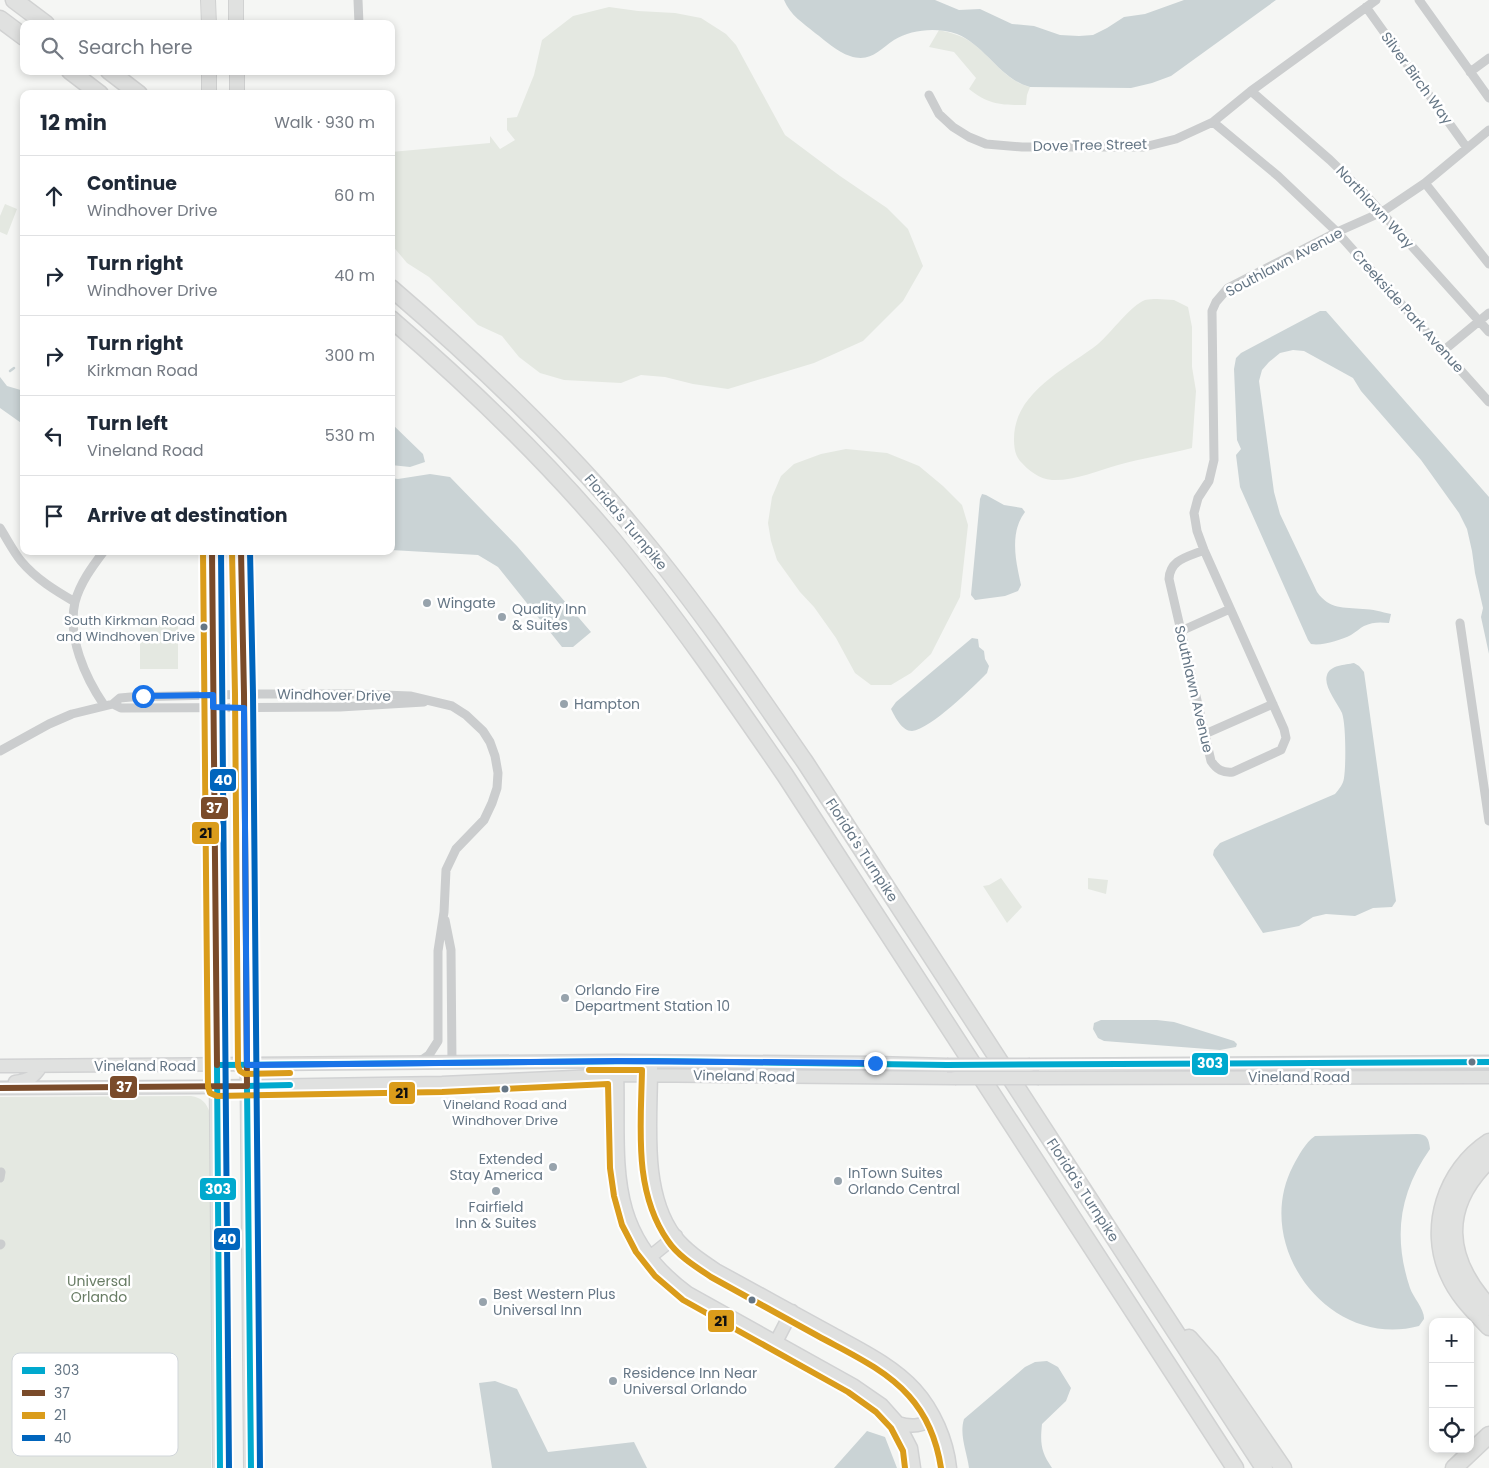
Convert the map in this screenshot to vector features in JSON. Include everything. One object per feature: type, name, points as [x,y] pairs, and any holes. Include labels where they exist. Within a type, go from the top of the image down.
[{"type":"highway","points":[[14,0],[41,20]]},
{"type":"highway","points":[[0,19],[20,34]]},
{"type":"highway","points":[[75,75],[95,90]]},
{"type":"highway","points":[[114,75],[134,90]]},
{"type":"highway","name":"Florida's Turnpike","points":[[395,291],[465,352],[575,461],[631,525],[693,604],[752,684],[805,762],[1264,1468]]},
{"type":"highway","name":"Florida's Turnpike","points":[[395,322],[495,414],[558,477],[613,540],[680,626],[785,775],[1235,1468]]},
{"type":"highway","points":[[1489,1142],[1468,1159],[1458,1173],[1449,1188],[1441,1219],[1444,1262],[1448,1275],[1462,1297],[1489,1327]]},
{"type":"highway","points":[[1489,1160],[1476,1173],[1463,1193],[1455,1217],[1455,1248],[1464,1275],[1489,1307]]},
{"type":"highway","points":[[1150,1293],[1211,1363],[1283,1468]]},
{"type":"highway","points":[[1454,1468],[1489,1435]]},
{"type":"main road","points":[[208,0],[209,20]]},
{"type":"main road","points":[[236,0],[236,20]]},
{"type":"main road","points":[[209,75],[209,90]]},
{"type":"main road","points":[[237,75],[237,90]]},
{"type":"main road","points":[[212,555],[220,1468]]},
{"type":"main road","points":[[241,555],[251,1468]]},
{"type":"street","points":[[358,0],[359,20]]},
{"type":"street","name":"Dove Tree Street","points":[[929,95],[939,114],[953,127],[968,137],[986,144],[1022,146],[1144,146],[1176,139],[1213,122],[1251,91],[1376,0]]},
{"type":"street","points":[[1419,0],[1489,98]]},
{"type":"street","name":"Silver Birch Way","points":[[1366,7],[1468,148]]},
{"type":"street","points":[[1470,72],[1489,58]]},
{"type":"street","name":"Northlawn Way","points":[[1251,91],[1330,160],[1364,193],[1489,332]]},
{"type":"street","name":"Creekside Park Avenue","points":[[1213,122],[1278,176],[1337,232],[1489,402]]},
{"type":"street","name":"Southlawn Avenue","points":[[1204,550],[1173,565],[1169,570],[1169,579],[1211,761],[1214,766],[1227,773],[1234,772],[1281,750],[1286,738],[1273,704],[1197,532],[1194,513],[1198,498],[1209,481],[1214,460],[1212,311],[1216,302],[1228,288],[1337,232],[1382,212],[1424,182],[1489,130]]},
{"type":"street","points":[[1424,182],[1489,264]]},
{"type":"street","points":[[1443,351],[1489,313]]},
{"type":"street","points":[[0,528],[21,561],[37,577],[75,602]]},
{"type":"street","points":[[101,555],[88,572],[75,602],[73,625],[78,652],[86,673],[108,704]]},
{"type":"street","points":[[1181,630],[1230,609]]},
{"type":"street","points":[[1460,623],[1489,821]]},
{"type":"street","name":"Windhover Drive","points":[[213,701],[244,694],[410,696],[437,702],[460,710],[479,726],[493,749],[498,773],[495,796],[488,813],[479,826],[456,849],[444,878],[444,912],[438,951],[438,1041],[429,1054],[416,1064]]},
{"type":"street","points":[[356,706],[357,694]]},
{"type":"street","name":"Windhover Drive","points":[[0,751],[49,724],[72,714],[108,704],[120,698],[213,701],[244,708],[437,702]]},
{"type":"street","points":[[1204,734],[1273,704]]},
{"type":"street","name":"Windhover Drive","points":[[444,912],[451,950],[452,1063]]},
{"type":"street","points":[[438,951],[451,950]]},
{"type":"street","points":[[617,1061],[618,1161],[621,1190],[625,1210],[635,1235],[650,1257],[668,1278],[688,1293],[870,1396],[882,1405],[898,1423],[910,1448],[914,1468]]},
{"type":"street","name":"Vineland Road","points":[[0,1066],[617,1061],[947,1065],[1489,1062]]},
{"type":"street","points":[[651,1061],[651,1170],[656,1194],[664,1217],[676,1236],[695,1255],[716,1270],[869,1354],[898,1372],[916,1389],[931,1409],[941,1433],[949,1458],[950,1468]]},
{"type":"street","points":[[442,1083],[462,1072],[507,1070],[552,1062]]},
{"type":"street","points":[[371,1084],[390,1077],[427,1075],[452,1063]]},
{"type":"street","points":[[1301,1063],[1301,1077]]},
{"type":"street","points":[[1358,1078],[1359,1063]]},
{"type":"street","points":[[0,1086],[29,1080],[35,1076],[41,1066]]},
{"type":"street","name":"Vineland Road","points":[[0,1086],[217,1087],[442,1083],[617,1075],[956,1078],[1489,1077]]},
{"type":"street","points":[[650,1257],[676,1236]]},
{"type":"street","points":[[776,1342],[792,1311]]},
{"type":"street","points":[[898,1423],[912,1427],[935,1419]]},
{"type":"green space","points":[[609,7],[675,13],[701,18],[726,34],[736,45],[785,135],[887,208],[908,229],[923,266],[903,301],[863,341],[814,363],[728,389],[693,384],[665,377],[641,375],[621,383],[564,380],[540,373],[519,357],[502,336],[478,325],[429,277],[407,263],[395,249],[395,152],[490,143],[490,136],[500,149],[515,140],[507,130],[507,118],[517,117],[534,75],[542,40],[573,16]]},
{"type":"green space","points":[[939,30],[967,39],[1007,75],[1030,87],[1026,105],[996,103],[983,98],[969,89],[976,78],[954,52],[929,47]]},
{"type":"green space","points":[[5,204],[17,209],[7,235],[0,232],[0,216]]},
{"type":"green space","points":[[1145,300],[1174,300],[1188,307],[1192,327],[1192,367],[1196,391],[1192,448],[1069,479],[1047,479],[1030,471],[1017,456],[1014,439],[1016,422],[1032,395],[1044,383],[1098,344],[1139,303]]},
{"type":"green space","points":[[846,449],[887,453],[919,466],[962,505],[968,525],[960,597],[931,654],[911,673],[891,685],[871,685],[855,673],[836,638],[777,560],[771,541],[768,523],[772,497],[781,476],[794,464],[821,454]]},
{"type":"green space","points":[[140,625],[178,625],[178,669],[140,669]]},
{"type":"green space","points":[[1001,878],[1022,907],[1007,923],[983,886],[989,885]]},
{"type":"green space","points":[[1088,878],[1108,880],[1106,894],[1088,889]]},
{"type":"green space","name":"Universal Orlando","points":[[191,1096],[203,1101],[207,1106],[210,1113],[211,1468],[0,1468],[0,1097]]},
{"type":"shaded area","points":[[784,0],[935,0],[959,10],[980,9],[1012,24],[1034,26],[1060,35],[1079,36],[1093,35],[1124,17],[1145,14],[1184,0],[1276,0],[1171,76],[1131,88],[1030,87],[1010,77],[967,39],[942,30],[908,33],[869,57],[857,58],[836,49],[802,22],[793,14]]},
{"type":"shaded area","points":[[1320,311],[1326,311],[1489,497],[1489,654],[1481,617],[1483,608],[1472,551],[1467,529],[1459,513],[1421,460],[1361,391],[1353,378],[1304,351],[1293,350],[1280,353],[1269,362],[1262,370],[1259,381],[1274,492],[1280,514],[1317,592],[1322,598],[1332,605],[1391,614],[1389,623],[1367,625],[1337,641],[1311,644],[1308,640],[1240,487],[1236,455],[1241,449],[1237,440],[1234,369],[1236,358],[1241,353]]},
{"type":"shaded area","points":[[0,377],[7,386],[20,390],[20,422],[0,408]]},
{"type":"shaded area","points":[[395,427],[423,454],[425,462],[410,467],[395,465]]},
{"type":"shaded area","points":[[430,474],[450,477],[517,546],[591,632],[573,647],[562,647],[498,567],[478,555],[395,550],[395,479]]},
{"type":"shaded area","points":[[982,494],[1004,505],[1022,508],[1025,512],[1020,520],[1015,538],[1021,585],[1018,591],[1005,596],[975,600],[971,595]]},
{"type":"shaded area","points":[[972,638],[978,639],[979,647],[984,651],[985,659],[989,666],[987,673],[930,723],[912,731],[905,729],[891,709],[896,702]]},
{"type":"shaded area","points":[[1354,663],[1364,672],[1396,901],[1392,907],[1373,908],[1355,916],[1326,914],[1313,917],[1299,926],[1263,933],[1213,855],[1214,850],[1220,843],[1335,794],[1342,785],[1345,772],[1344,726],[1342,713],[1329,689],[1326,679],[1331,669]]},
{"type":"shaded area","points":[[1101,1020],[1157,1020],[1174,1022],[1234,1041],[1237,1044],[1236,1047],[1220,1050],[1104,1041],[1098,1038],[1093,1029],[1094,1023]]},
{"type":"shaded area","points":[[1417,1134],[1427,1138],[1430,1149],[1411,1182],[1402,1216],[1401,1233],[1402,1251],[1410,1288],[1423,1312],[1424,1319],[1419,1326],[1386,1329],[1356,1323],[1329,1307],[1307,1285],[1291,1259],[1282,1229],[1283,1197],[1293,1166],[1305,1146],[1315,1136]]},
{"type":"shaded area","points":[[1047,1361],[1058,1367],[1071,1388],[1066,1401],[1042,1424],[1042,1448],[1052,1468],[969,1468],[962,1431],[964,1419],[1025,1367],[1035,1362]]},
{"type":"shaded area","points":[[495,1381],[517,1389],[548,1452],[634,1442],[647,1468],[492,1468],[479,1383]]},
{"type":"shaded area","points":[[867,1431],[885,1437],[897,1468],[834,1468]]},
{"type":"waterway","points":[[10,371],[14,368]]},
{"type":"transit line","name":"21","points":[[203,555],[208,1087],[210,1093],[217,1096],[442,1092],[608,1084],[610,1168],[614,1196],[622,1225],[636,1252],[655,1276],[683,1300],[848,1392],[876,1412],[891,1428],[903,1451],[905,1468]]},
{"type":"transit line","name":"37","points":[[212,555],[217,1065]]},
{"type":"transit line","name":"40","points":[[221,555],[229,1468]]},
{"type":"transit line","name":"21","points":[[232,555],[238,1066],[240,1071],[245,1074],[290,1073]]},
{"type":"transit line","name":"37","points":[[241,555],[247,1086]]},
{"type":"transit line","name":"40","points":[[250,555],[260,1468]]},
{"type":"transit line","name":"303","points":[[220,1468],[217,1065],[651,1061],[947,1065],[1489,1062]]},
{"type":"transit line","name":"21","points":[[589,1070],[642,1070],[641,1158],[644,1180],[657,1222],[677,1252],[711,1277],[854,1355],[899,1386],[909,1396],[926,1421],[934,1439],[941,1468]]},
{"type":"transit line","name":"303","points":[[251,1468],[247,1086],[290,1085]]},
{"type":"transit line","name":"37","points":[[0,1088],[247,1086]]},
{"type":"place","name":"Wingate","points":[[427,603]]},
{"type":"place","name":"Quality Inn & Suites","points":[[502,617]]},
{"type":"place","name":"South Kirkman Road and Windhoven Drive","points":[[204,627]]},
{"type":"place","name":"Hampton","points":[[564,704]]},
{"type":"place","name":"Orlando Fire Department Station 10","points":[[565,998]]},
{"type":"place","name":"Vineland Road and Windhover Drive","points":[[505,1089]]},
{"type":"place","name":"Extended Stay America","points":[[553,1167]]},
{"type":"place","name":"InTown Suites Orlando Central","points":[[838,1181]]},
{"type":"place","name":"Fairfield Inn & Suites","points":[[496,1191]]},
{"type":"place","name":"Best Western Plus Universal Inn","points":[[483,1302]]},
{"type":"place","name":"Residence Inn Near Universal Orlando","points":[[613,1381]]},
{"type":"route","points":[[143,696],[213,695],[213,707],[244,708],[247,1065],[559,1061],[875,1063]]}]
